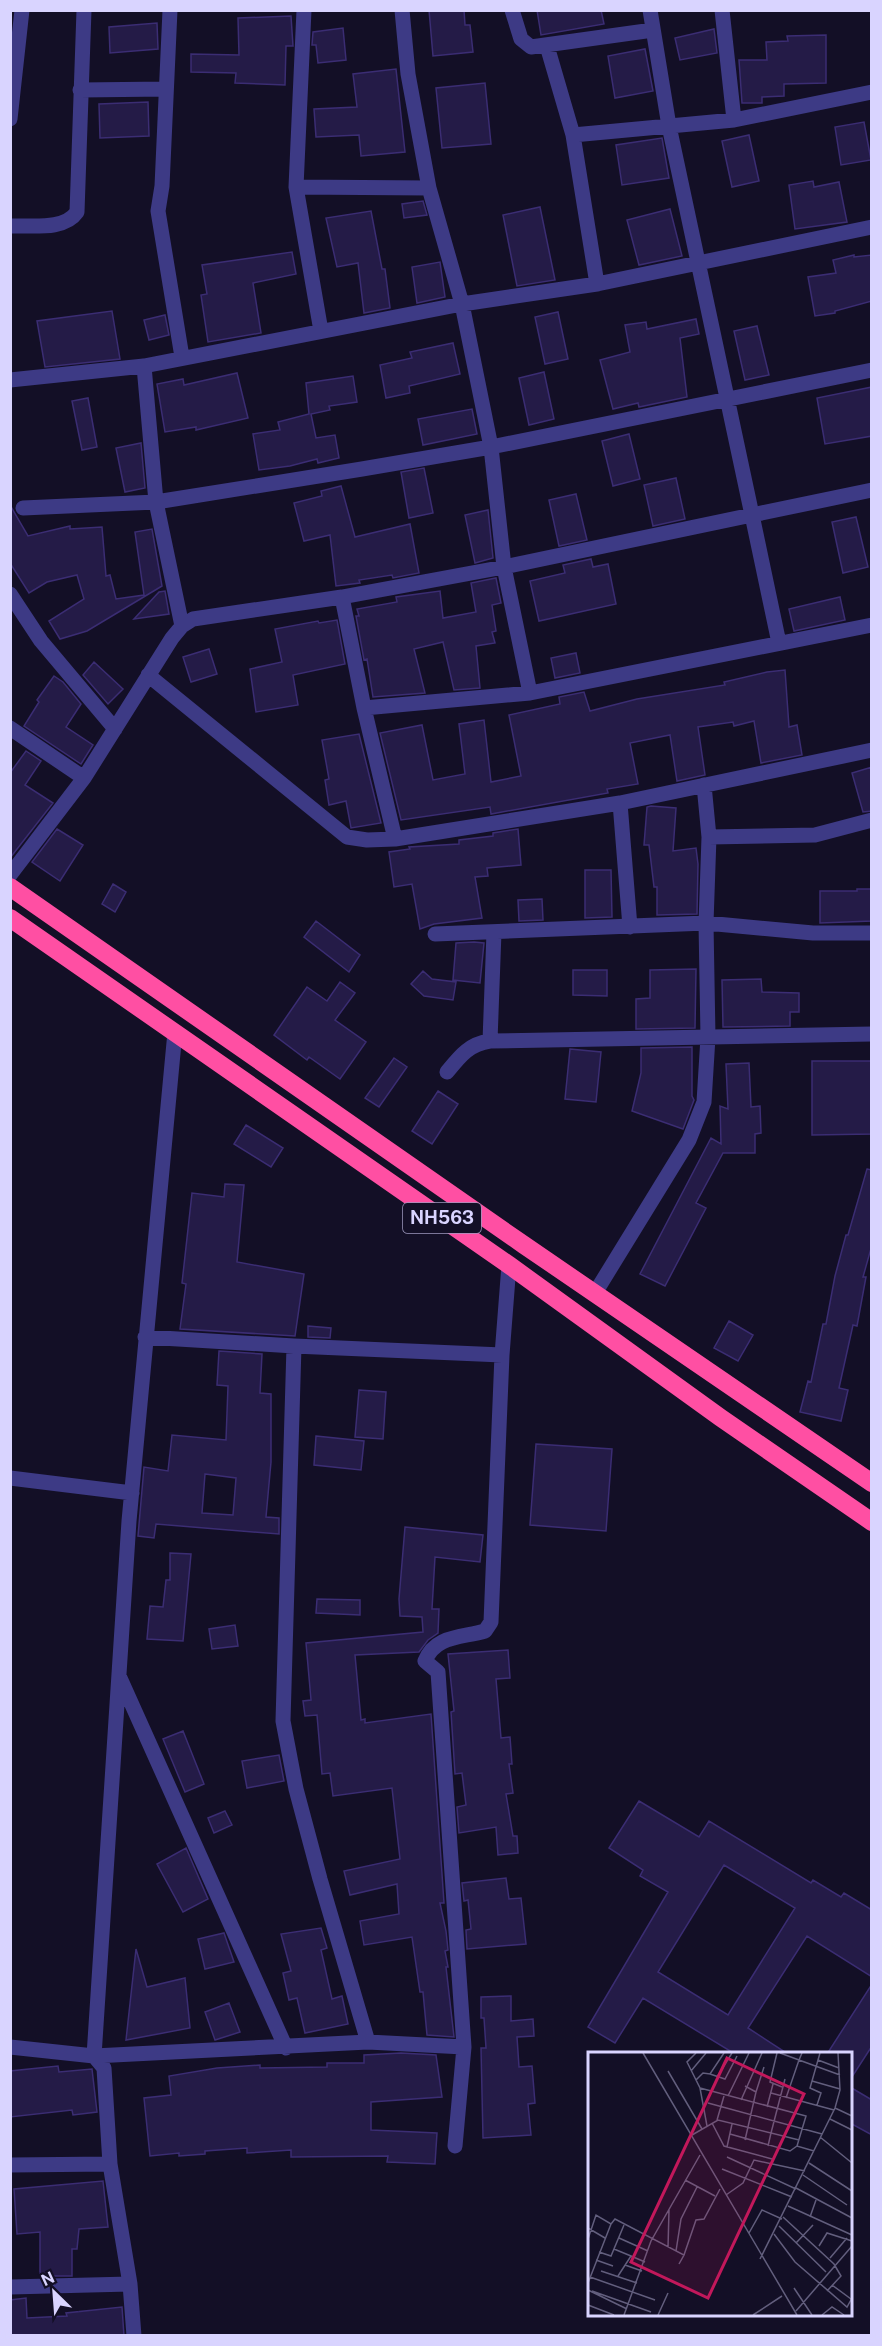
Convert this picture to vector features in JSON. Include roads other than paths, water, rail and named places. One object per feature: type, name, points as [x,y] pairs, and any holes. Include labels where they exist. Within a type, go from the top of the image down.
[{"type":"highway","name":"NH563","points":[[10,887],[872,1483]]},
{"type":"highway","name":"NH563","points":[[10,918],[509,1265],[721,1418],[872,1522]]},
{"type":"street","points":[[10,119],[22,10]]},
{"type":"street","points":[[10,225],[59,224],[72,220],[77,212],[84,10]]},
{"type":"street","points":[[170,10],[162,186],[158,211],[182,357]]},
{"type":"street","points":[[304,10],[296,187],[321,332]]},
{"type":"street","points":[[402,10],[408,74],[429,188],[462,304],[491,447],[504,567],[530,693]]},
{"type":"street","points":[[513,10],[516,29],[524,44],[531,47],[653,30]]},
{"type":"street","points":[[650,10],[669,126],[779,643]]},
{"type":"street","points":[[722,10],[734,120]]},
{"type":"street","points":[[547,46],[573,135],[597,284]]},
{"type":"street","points":[[80,90],[166,89]]},
{"type":"street","points":[[573,135],[734,120],[872,92]]},
{"type":"street","points":[[296,187],[429,188]]},
{"type":"street","points":[[10,380],[144,366],[462,304],[597,284],[872,227]]},
{"type":"street","points":[[144,366],[156,502],[182,626]]},
{"type":"street","points":[[23,508],[156,502],[491,447],[872,370]]},
{"type":"street","points":[[10,875],[84,778],[148,675],[182,626],[193,619],[342,597],[504,567],[872,490]]},
{"type":"street","points":[[10,594],[41,641],[115,729]]},
{"type":"street","points":[[342,597],[364,708],[395,839]]},
{"type":"street","points":[[364,708],[530,693],[872,625]]},
{"type":"street","points":[[148,675],[348,837],[367,840],[395,839],[620,802],[872,750]]},
{"type":"street","points":[[10,728],[84,778]]},
{"type":"street","points":[[595,1293],[689,1140],[704,1102],[708,1036],[706,923],[709,837],[704,785]]},
{"type":"street","points":[[620,802],[630,927]]},
{"type":"street","points":[[709,837],[815,835],[872,820]]},
{"type":"street","points":[[435,934],[706,923],[813,933],[872,933]]},
{"type":"street","points":[[490,1041],[494,932]]},
{"type":"street","points":[[134,2336],[130,2284],[110,2164],[104,2068],[94,2056],[132,1493],[175,1032]]},
{"type":"street","points":[[447,1072],[466,1049],[478,1043],[490,1041],[872,1034]]},
{"type":"street","points":[[454,2146],[464,2047],[438,1672],[425,1661],[429,1650],[437,1643],[485,1631],[491,1622],[502,1355],[509,1265]]},
{"type":"street","points":[[145,1337],[294,1347],[502,1355]]},
{"type":"street","points":[[294,1347],[283,1721],[296,1789],[320,1880],[368,2042]]},
{"type":"street","points":[[10,1478],[132,1493]]},
{"type":"street","points":[[119,1676],[286,2048]]},
{"type":"street","points":[[10,2047],[94,2056],[286,2048],[368,2042],[464,2047]]},
{"type":"street","points":[[10,2165],[110,2164]]},
{"type":"street","points":[[10,2287],[130,2284]]}]
